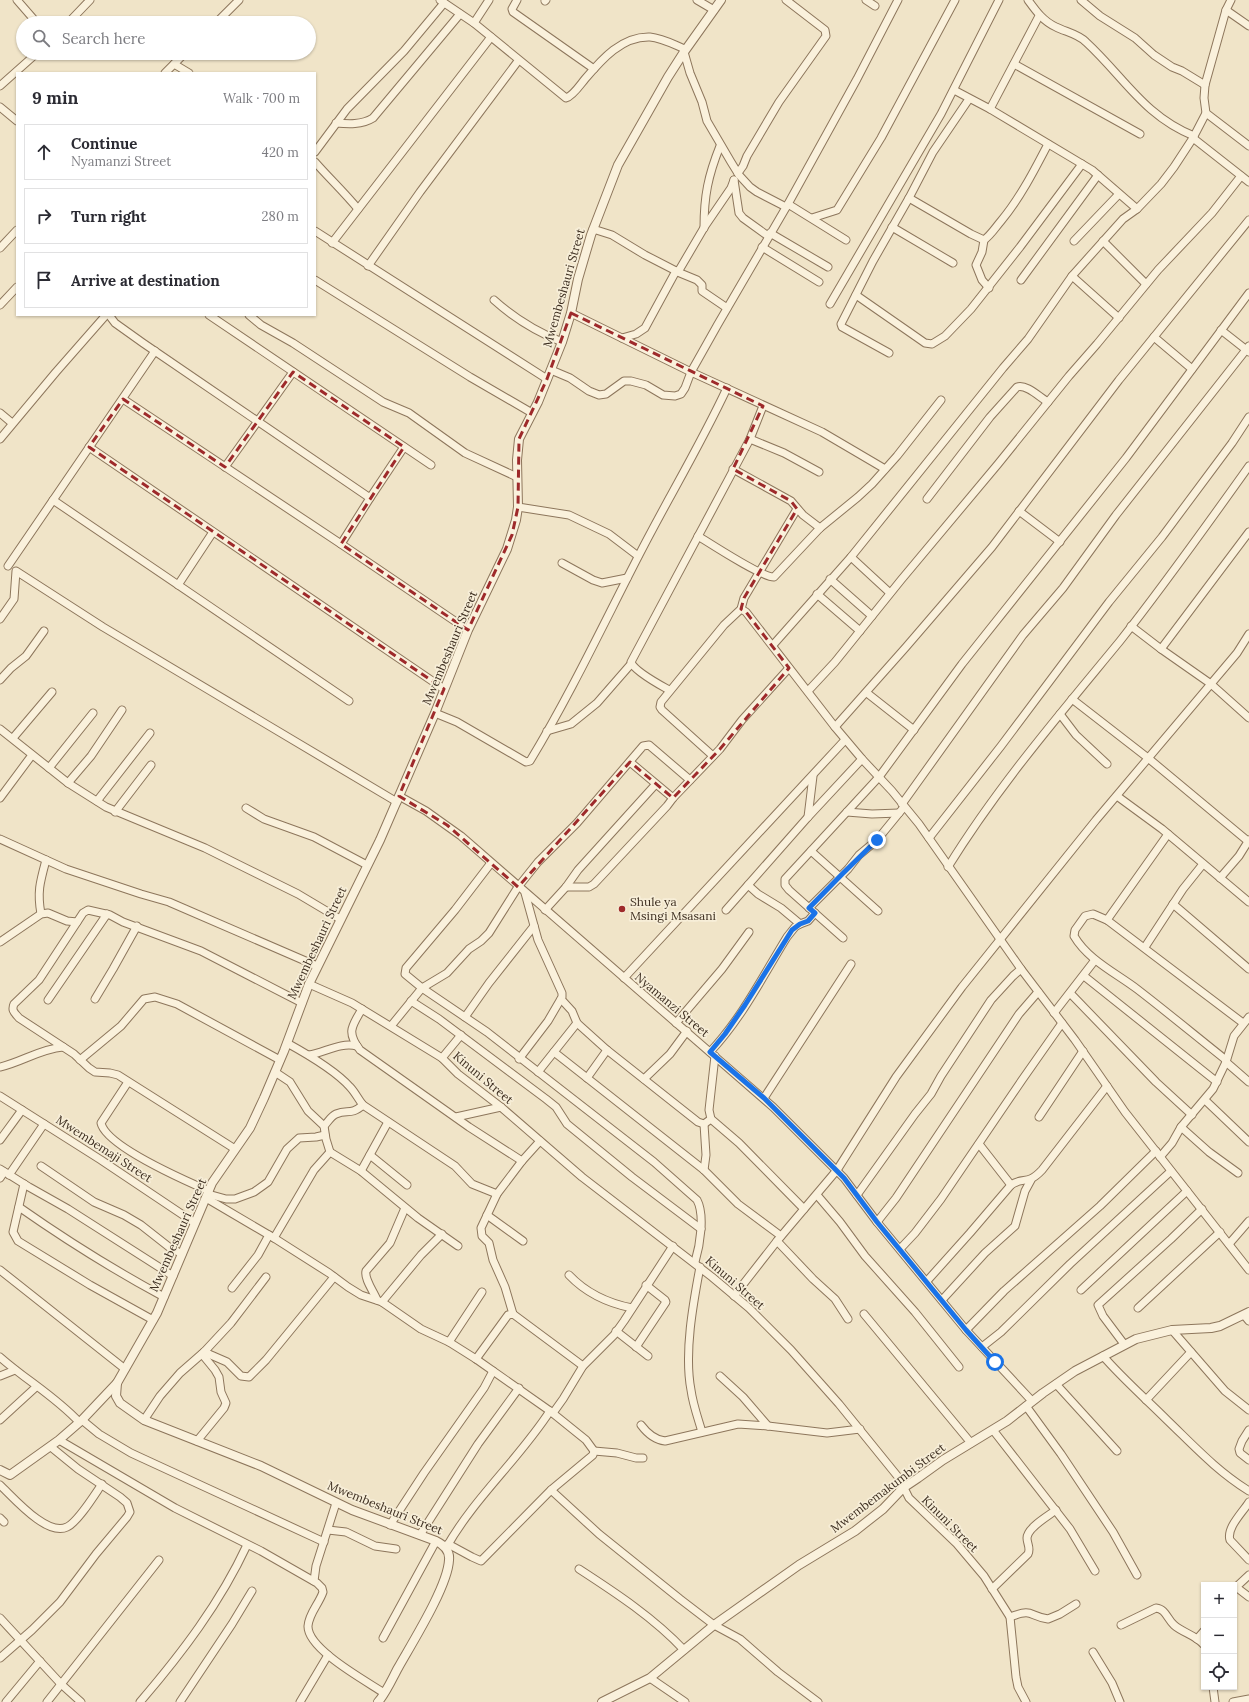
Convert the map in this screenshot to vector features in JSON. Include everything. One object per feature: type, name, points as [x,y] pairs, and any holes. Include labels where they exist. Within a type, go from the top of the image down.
[{"type":"street","points":[[17,0],[31,16]]},
{"type":"street","points":[[75,16],[90,0]]},
{"type":"street","points":[[223,16],[239,0]]},
{"type":"street","points":[[474,23],[489,0]]},
{"type":"street","points":[[517,0],[512,9],[513,12],[594,69]]},
{"type":"street","points":[[697,0],[714,10]]},
{"type":"street","name":"Mwembeshauri Street","points":[[378,1702],[438,1592],[448,1570],[450,1559],[447,1546],[336,1503],[261,1466],[144,1420],[120,1403],[116,1396],[117,1383],[153,1320],[208,1194],[235,1149],[250,1128],[287,1043],[309,984],[380,840],[435,713],[468,630],[507,549],[516,520],[518,507],[517,460],[519,439],[551,370],[562,342],[571,313],[578,279],[593,229],[618,165],[684,50],[721,0]]},
{"type":"street","points":[[622,338],[636,334],[645,328],[704,228],[731,188],[736,170],[743,166],[779,102],[826,36],[825,30],[786,0]]},
{"type":"street","points":[[866,0],[875,6]]},
{"type":"street","points":[[551,370],[570,378],[588,391],[599,395],[606,394],[624,381],[631,381],[646,385],[663,395],[675,396],[681,394],[691,372],[787,206],[857,79],[898,0]]},
{"type":"street","points":[[812,218],[837,210],[881,138],[955,0]]},
{"type":"street","points":[[830,304],[954,90],[999,0]]},
{"type":"street","points":[[1028,0],[1039,16],[1056,27],[1086,41],[1158,117],[1177,129],[1194,137],[1249,182]]},
{"type":"street","points":[[1081,0],[1100,16],[1135,38],[1154,55],[1172,67],[1182,71],[1205,85]]},
{"type":"street","points":[[772,645],[851,557],[1028,339],[1072,276],[1123,219],[1136,209],[1161,184],[1174,168],[1194,137],[1206,113],[1204,98],[1205,85],[1226,10],[1231,0]]},
{"type":"street","points":[[316,151],[347,109],[404,50],[442,2],[474,23],[518,61],[566,98],[580,86],[607,54],[620,45],[640,38],[651,37],[660,39],[684,50],[690,73],[702,102],[707,122],[720,146],[736,170],[757,192],[812,218],[846,240]]},
{"type":"street","points":[[1226,10],[1249,26]]},
{"type":"street","points":[[336,123],[357,123],[368,121],[373,118],[460,14]]},
{"type":"street","points":[[990,109],[1039,16]]},
{"type":"street","points":[[332,243],[376,188],[491,37]]},
{"type":"street","points":[[0,86],[29,60]]},
{"type":"street","points":[[166,72],[178,60]]},
{"type":"street","points":[[368,266],[420,192],[518,61]]},
{"type":"street","points":[[174,64],[187,72]]},
{"type":"street","points":[[1014,64],[1140,134]]},
{"type":"street","points":[[954,90],[990,109],[1082,164],[1098,175],[1136,209]]},
{"type":"street","points":[[889,353],[842,327],[841,324],[933,152],[969,99]]},
{"type":"street","points":[[0,106],[16,120]]},
{"type":"street","points":[[1206,113],[1249,146]]},
{"type":"street","points":[[989,288],[982,280],[976,265],[982,252],[984,240],[1005,216],[1027,185],[1048,144]]},
{"type":"street","points":[[704,228],[706,188],[720,146]]},
{"type":"street","points":[[316,163],[358,209]]},
{"type":"street","points":[[856,295],[925,343],[932,344],[945,336],[989,288],[1082,164]]},
{"type":"street","points":[[1021,280],[1098,175]]},
{"type":"street","points":[[808,691],[831,666],[1172,253],[1212,213],[1240,176]]},
{"type":"street","points":[[734,180],[739,213],[743,218],[769,235],[828,267]]},
{"type":"street","points":[[1074,241],[1119,194]]},
{"type":"street","points":[[909,198],[984,240]]},
{"type":"street","points":[[835,727],[867,693],[975,567],[1020,511],[1073,438],[1249,220]]},
{"type":"street","points":[[892,227],[953,263]]},
{"type":"street","points":[[593,229],[612,235],[677,272],[697,280],[702,285],[702,291],[727,308]]},
{"type":"street","points":[[0,248],[16,231]]},
{"type":"street","points":[[316,232],[547,379]]},
{"type":"street","points":[[1103,241],[1146,284]]},
{"type":"street","points":[[762,247],[818,282]]},
{"type":"street","points":[[1072,276],[1119,318]]},
{"type":"street","points":[[316,281],[470,378],[532,412]]},
{"type":"street","points":[[0,305],[16,288]]},
{"type":"street","points":[[843,938],[786,887],[785,879],[878,777],[962,664],[1060,542],[1249,293]]},
{"type":"street","points":[[494,300],[513,316],[549,337],[562,342]]},
{"type":"street","points":[[571,313],[691,372],[822,432],[885,469]]},
{"type":"street","points":[[0,440],[12,423],[105,316]]},
{"type":"street","points":[[110,316],[115,323],[155,351],[370,498]]},
{"type":"street","points":[[209,316],[431,465]]},
{"type":"street","points":[[250,316],[261,325],[293,343],[383,402],[409,414],[465,453],[517,477]]},
{"type":"street","points":[[809,908],[860,855],[877,840],[899,813],[903,805],[1023,635],[1063,588],[1116,515],[1248,349],[1221,330]]},
{"type":"street","points":[[1154,337],[1192,369]]},
{"type":"street","points":[[8,566],[155,351]]},
{"type":"street","points":[[225,467],[293,372]]},
{"type":"street","points":[[927,499],[990,417],[1017,387],[1020,386],[1027,388],[1048,402]]},
{"type":"street","points":[[435,713],[457,722],[526,762],[530,761],[555,719],[638,556],[707,432],[727,388]]},
{"type":"street","points":[[123,399],[468,630]]},
{"type":"street","points":[[698,536],[760,572],[774,577],[820,528],[858,497],[885,469],[941,400]]},
{"type":"street","points":[[547,731],[571,724],[597,703],[631,664],[750,439],[763,406]]},
{"type":"street","points":[[0,413],[12,423]]},
{"type":"street","points":[[929,838],[1002,746],[1109,602],[1162,537],[1249,417]]},
{"type":"street","points":[[750,439],[789,455],[820,472]]},
{"type":"street","points":[[89,447],[444,689]]},
{"type":"street","points":[[341,544],[404,447]]},
{"type":"street","points":[[948,867],[989,804],[1131,626],[1206,528],[1249,466]]},
{"type":"street","points":[[733,470],[791,501],[797,509],[820,528]]},
{"type":"street","points":[[53,500],[349,701]]},
{"type":"street","points":[[518,507],[569,514],[608,534],[638,556]]},
{"type":"street","points":[[713,756],[660,707],[661,702],[669,690],[724,625],[741,609],[744,598],[797,509]]},
{"type":"street","points":[[1020,511],[1060,542]]},
{"type":"street","points":[[178,585],[213,532]]},
{"type":"street","points":[[1161,649],[1249,532]]},
{"type":"street","points":[[851,557],[890,593]]},
{"type":"street","name":"Nyamanzi Street","points":[[0,561],[103,628],[398,799],[426,811],[447,825],[764,1098],[837,1170],[877,1222],[1029,1404],[1113,1532],[1138,1575]]},
{"type":"street","points":[[562,562],[593,580],[602,583],[627,578]]},
{"type":"street","points":[[0,618],[14,599],[16,571]]},
{"type":"street","points":[[830,579],[872,616]]},
{"type":"street","points":[[817,594],[860,631]]},
{"type":"street","points":[[741,609],[746,612],[845,740],[903,805],[929,838],[1021,969],[1107,1086],[1171,1171],[1249,1270]]},
{"type":"street","points":[[1131,626],[1211,684],[1249,718]]},
{"type":"street","points":[[0,680],[11,668],[26,656],[44,631]]},
{"type":"street","points":[[734,1296],[779,1238],[837,1170],[906,1062],[962,987],[1148,758],[1211,684],[1248,636]]},
{"type":"street","points":[[631,664],[649,678],[669,690]]},
{"type":"street","points":[[566,887],[589,887],[594,884],[672,798],[728,741],[742,720],[789,668]]},
{"type":"street","points":[[13,738],[52,692]]},
{"type":"street","points":[[867,693],[914,730]]},
{"type":"street","points":[[1072,699],[1148,758],[1249,841],[1239,856],[1220,878]]},
{"type":"street","points":[[68,783],[91,756],[122,710]]},
{"type":"street","points":[[49,768],[93,713]]},
{"type":"street","points":[[1060,714],[1076,735],[1107,764]]},
{"type":"street","points":[[0,729],[68,783],[115,812],[159,828],[206,848],[298,894],[340,919]]},
{"type":"street","points":[[97,801],[150,733]]},
{"type":"street","points":[[624,978],[845,740]]},
{"type":"street","points":[[391,1026],[422,988],[447,973],[469,949],[485,937],[518,887],[538,862],[577,823],[646,744],[690,780]]},
{"type":"street","points":[[0,798],[32,755]]},
{"type":"street","points":[[726,910],[808,817],[862,759]]},
{"type":"street","points":[[630,762],[672,798]]},
{"type":"street","points":[[115,812],[152,765]]},
{"type":"street","points":[[808,817],[813,776]]},
{"type":"street","points":[[545,910],[566,887],[578,870],[655,785]]},
{"type":"street","points":[[1117,796],[1168,834],[1249,902]]},
{"type":"street","points":[[246,808],[264,818],[314,837],[367,865]]},
{"type":"street","points":[[847,812],[872,814],[899,813]]},
{"type":"street","points":[[1107,920],[1168,834]]},
{"type":"street","points":[[0,839],[66,869],[169,902],[317,966]]},
{"type":"street","points":[[811,851],[878,911]]},
{"type":"street","points":[[41,914],[38,899],[39,887],[46,860]]},
{"type":"street","points":[[491,863],[455,910],[406,968],[405,974],[422,988],[487,1032],[654,1162],[697,1200],[700,1206],[699,1249],[688,1361],[691,1390],[702,1432]]},
{"type":"street","points":[[1146,948],[1183,889],[1203,864]]},
{"type":"street","points":[[748,885],[753,890],[781,908],[800,924]]},
{"type":"street","points":[[520,1059],[548,1021],[561,999],[562,993],[540,945],[524,892]]},
{"type":"street","points":[[1174,904],[1249,969]]},
{"type":"street","points":[[235,1149],[110,1072],[95,1072],[63,1047],[19,1018],[13,1012],[12,1008],[14,1004],[39,980],[87,910],[107,914],[201,951],[302,1003]]},
{"type":"street","points":[[0,942],[41,914],[48,913],[67,921],[78,922]]},
{"type":"street","points":[[804,1209],[739,1143],[711,1119],[709,1110],[712,1054],[745,1005],[787,937],[796,927],[808,921],[815,913]]},
{"type":"street","points":[[48,1000],[107,914]]},
{"type":"street","points":[[1243,1023],[1146,948],[1107,920],[1093,914],[1085,916],[1075,930],[1074,936],[1077,941],[1095,960],[1174,1017],[1249,1082]]},
{"type":"street","points":[[95,999],[137,926]]},
{"type":"street","points":[[465,1017],[489,983],[534,926]]},
{"type":"street","points":[[676,1023],[722,969],[749,932]]},
{"type":"street","points":[[1054,1013],[1095,960]]},
{"type":"street","points":[[764,1098],[851,964]]},
{"type":"street","points":[[857,1195],[931,1094],[992,1000],[1021,969]]},
{"type":"street","points":[[1084,976],[1217,1082]]},
{"type":"street","name":"Kinuni Street","points":[[309,984],[362,1009],[442,1058],[458,1074],[501,1107],[611,1200],[698,1264],[734,1296],[808,1367],[899,1478],[909,1498],[966,1554],[992,1589],[1010,1618],[1017,1682],[1026,1702]]},
{"type":"street","points":[[877,1222],[896,1198],[1005,1035],[1038,992]]},
{"type":"street","points":[[1070,993],[1156,1082],[1192,1115]]},
{"type":"street","points":[[80,1060],[121,1026],[144,999],[155,997],[177,1004],[280,1060]]},
{"type":"street","points":[[561,999],[572,1011],[577,1023],[607,1050],[698,1122],[704,1124]]},
{"type":"street","points":[[411,1001],[439,1019],[546,1099],[556,1107],[567,1124],[632,1177],[700,1229]]},
{"type":"street","points":[[357,1046],[350,1030],[362,1009]]},
{"type":"street","points":[[966,1330],[1004,1291],[1158,1154],[1172,1144],[1181,1127],[1217,1082],[1234,1036],[1249,1017]]},
{"type":"street","points":[[538,1072],[577,1023]]},
{"type":"street","points":[[900,1249],[915,1234],[932,1211],[1062,1023]]},
{"type":"street","points":[[644,1079],[670,1054],[687,1032]]},
{"type":"street","points":[[442,1058],[461,1036]]},
{"type":"street","points":[[287,1043],[309,1055],[350,1086],[362,1105],[455,1166],[472,1184],[497,1194]]},
{"type":"street","points":[[309,1055],[319,1054],[341,1045],[348,1044],[357,1046],[488,1140],[522,1161]]},
{"type":"street","points":[[0,1067],[18,1062],[43,1050],[63,1047]]},
{"type":"street","points":[[587,1078],[607,1050]]},
{"type":"street","points":[[554,1052],[704,1170],[738,1204],[779,1238],[813,1279],[836,1299],[848,1319]]},
{"type":"street","points":[[1039,1117],[1083,1052]]},
{"type":"street","points":[[275,1072],[290,1082],[308,1111],[324,1126],[330,1152],[361,1171],[405,1208],[458,1246]]},
{"type":"street","points":[[128,1082],[101,1123],[102,1129],[108,1136],[145,1160],[208,1194],[361,1295],[379,1301],[421,1329],[449,1342],[476,1359],[551,1412],[586,1440],[594,1451],[617,1453],[636,1458],[643,1458]]},
{"type":"street","points":[[942,1300],[985,1253],[1015,1226],[1025,1191],[1031,1180],[1042,1170],[1107,1086]]},
{"type":"street","name":"Mwembemaji Street","points":[[0,1096],[133,1180],[195,1223]]},
{"type":"street","points":[[1204,1100],[1249,1142]]},
{"type":"street","points":[[324,1126],[331,1117],[336,1114],[356,1111],[362,1105]]},
{"type":"street","points":[[456,1117],[501,1107]]},
{"type":"street","points":[[0,1140],[22,1110]]},
{"type":"street","points":[[704,1124],[711,1119]]},
{"type":"street","points":[[361,1171],[388,1122]]},
{"type":"street","points":[[0,1178],[44,1124]]},
{"type":"street","points":[[704,1124],[706,1156],[704,1170]]},
{"type":"street","points":[[1181,1127],[1209,1152],[1238,1173]]},
{"type":"street","points":[[208,1194],[226,1199],[235,1199],[250,1194],[268,1182],[288,1149],[299,1138],[326,1135]]},
{"type":"street","points":[[540,1141],[522,1161],[497,1194],[481,1228],[482,1236],[489,1243],[493,1260],[505,1287],[513,1314],[583,1366]]},
{"type":"street","points":[[979,1144],[1011,1185]]},
{"type":"street","points":[[232,1288],[258,1255],[314,1170],[330,1152]]},
{"type":"street","points":[[370,1155],[407,1185]]},
{"type":"street","points":[[41,1166],[94,1202],[124,1215],[141,1225],[169,1247],[182,1254]]},
{"type":"street","points":[[982,1347],[1016,1319],[1070,1264],[1171,1171]]},
{"type":"street","points":[[4,1172],[68,1209],[173,1276]]},
{"type":"street","points":[[926,1281],[1011,1185],[1019,1181],[1031,1180]]},
{"type":"street","points":[[24,1184],[13,1232],[18,1242],[90,1286],[153,1320]]},
{"type":"street","points":[[1081,1290],[1187,1191]]},
{"type":"street","points":[[817,1195],[865,1256],[915,1312],[960,1367]]},
{"type":"street","points":[[19,1207],[55,1232],[127,1277],[164,1297]]},
{"type":"street","points":[[379,1301],[365,1274],[390,1243],[405,1208]]},
{"type":"street","points":[[1124,1344],[1103,1316],[1098,1304],[1171,1239],[1202,1209]]},
{"type":"street","points":[[488,1214],[523,1241]]},
{"type":"street","points":[[1229,1244],[1249,1221]]},
{"type":"street","points":[[1138,1308],[1220,1232]]},
{"type":"street","points":[[379,1301],[442,1234]]},
{"type":"street","points":[[594,1451],[593,1455],[550,1490],[481,1561],[447,1546],[458,1528],[496,1479],[532,1438],[551,1412],[564,1398],[583,1366],[616,1331],[673,1246]]},
{"type":"street","points":[[0,1270],[125,1369]]},
{"type":"street","points":[[569,1275],[578,1284],[602,1300],[632,1308]]},
{"type":"street","points":[[144,1420],[165,1390],[180,1373],[203,1353],[231,1323],[266,1277]]},
{"type":"street","points":[[203,1353],[227,1362],[229,1367],[241,1376],[248,1377],[266,1360],[334,1277]]},
{"type":"street","points":[[636,1347],[666,1302],[646,1285]]},
{"type":"street","points":[[449,1342],[482,1292]]},
{"type":"street","points":[[476,1359],[508,1315],[513,1314]]},
{"type":"street","points":[[864,1314],[971,1442]]},
{"type":"street","name":"Mwembemakumbi Street","points":[[602,1702],[650,1678],[714,1625],[799,1565],[855,1531],[883,1509],[903,1488],[935,1465],[993,1430],[1075,1371],[1124,1344],[1152,1334],[1172,1330],[1211,1328],[1247,1316]]},
{"type":"street","points":[[1172,1330],[1225,1391],[1249,1410]]},
{"type":"street","points":[[616,1331],[648,1356]]},
{"type":"street","points":[[1146,1400],[1191,1352]]},
{"type":"street","points":[[197,1441],[224,1408],[226,1403],[221,1392],[219,1377],[203,1353]]},
{"type":"street","points":[[1103,1356],[1128,1384],[1220,1472],[1249,1491]]},
{"type":"street","points":[[0,1357],[36,1387],[98,1434],[131,1453],[324,1542]]},
{"type":"street","points":[[0,1376],[15,1370]]},
{"type":"street","points":[[390,1525],[484,1388],[494,1371]]},
{"type":"street","points":[[720,1376],[743,1397],[768,1426]]},
{"type":"street","points":[[102,1484],[69,1527],[62,1529],[48,1525],[35,1517],[22,1507],[0,1483],[51,1447],[81,1421],[117,1383]]},
{"type":"street","points":[[1056,1384],[1118,1452]]},
{"type":"street","points":[[0,1420],[36,1387]]},
{"type":"street","points":[[420,1535],[478,1444],[519,1388]]},
{"type":"street","points":[[641,1425],[648,1433],[659,1441],[673,1440],[738,1424],[827,1433],[860,1429]]},
{"type":"street","points":[[993,1430],[1070,1529],[1095,1571]]},
{"type":"street","points":[[1249,1430],[1239,1449],[1240,1453],[1249,1460]]},
{"type":"street","points":[[59,1440],[180,1511],[314,1581],[322,1588],[323,1592],[309,1618],[308,1628],[310,1634],[317,1645],[328,1655],[384,1693]]},
{"type":"street","points":[[0,1658],[32,1630],[60,1602],[129,1514],[130,1509],[127,1503],[102,1484],[78,1469],[51,1447]]},
{"type":"street","points":[[0,1470],[10,1475]]},
{"type":"street","points":[[550,1490],[599,1534],[680,1599],[714,1625],[740,1639],[778,1672],[818,1702]]},
{"type":"street","points":[[1249,1502],[1228,1536],[1249,1560]]},
{"type":"street","points":[[314,1581],[316,1566],[336,1503]]},
{"type":"street","points":[[992,1589],[1028,1554],[1030,1550],[1027,1538],[1029,1532],[1056,1510]]},
{"type":"street","points":[[328,1530],[346,1532],[375,1546],[396,1549]]},
{"type":"street","points":[[383,1638],[436,1541]]},
{"type":"street","points":[[140,1702],[205,1620],[225,1588],[247,1545]]},
{"type":"street","points":[[47,1702],[159,1560]]},
{"type":"street","points":[[579,1569],[640,1612],[684,1650]]},
{"type":"street","points":[[1237,1586],[1249,1575]]},
{"type":"street","points":[[1237,1589],[1249,1597]]},
{"type":"street","points":[[180,1702],[252,1591]]},
{"type":"street","points":[[1010,1618],[1022,1612],[1029,1612],[1048,1619],[1060,1614],[1076,1604]]},
{"type":"street","points":[[1121,1625],[1156,1608],[1159,1608],[1162,1609],[1175,1626],[1197,1638],[1201,1642]]},
{"type":"street","points":[[0,1618],[61,1684],[81,1702]]},
{"type":"street","points":[[1197,1638],[1201,1635]]},
{"type":"street","points":[[1093,1652],[1112,1683],[1120,1702]]},
{"type":"street","points":[[300,1702],[328,1655]]},
{"type":"street","points":[[6,1702],[40,1661]]},
{"type":"street","points":[[650,1678],[685,1702]]},
{"type":"street","points":[[1213,1690],[1215,1702]]},
{"type":"street","points":[[1232,1702],[1249,1699]]},
{"type":"highlighted area","points":[[571,313],[763,406],[733,469],[791,501],[797,509],[744,598],[741,609],[746,612],[789,668],[720,749],[673,798],[630,762],[518,887],[447,825],[399,796],[444,689],[89,447],[123,399],[225,467],[293,372],[404,447],[341,544],[468,630],[512,535],[518,507],[519,439],[547,379]]},
{"type":"place","name":"Shule ya Msingi Msasani","points":[[622,909]]},
{"type":"route","points":[[877,840],[860,855],[809,908],[815,913],[808,921],[800,924],[792,930],[766,974],[725,1034],[710,1052],[764,1098],[844,1178],[877,1222],[966,1330],[995,1362]]}]
